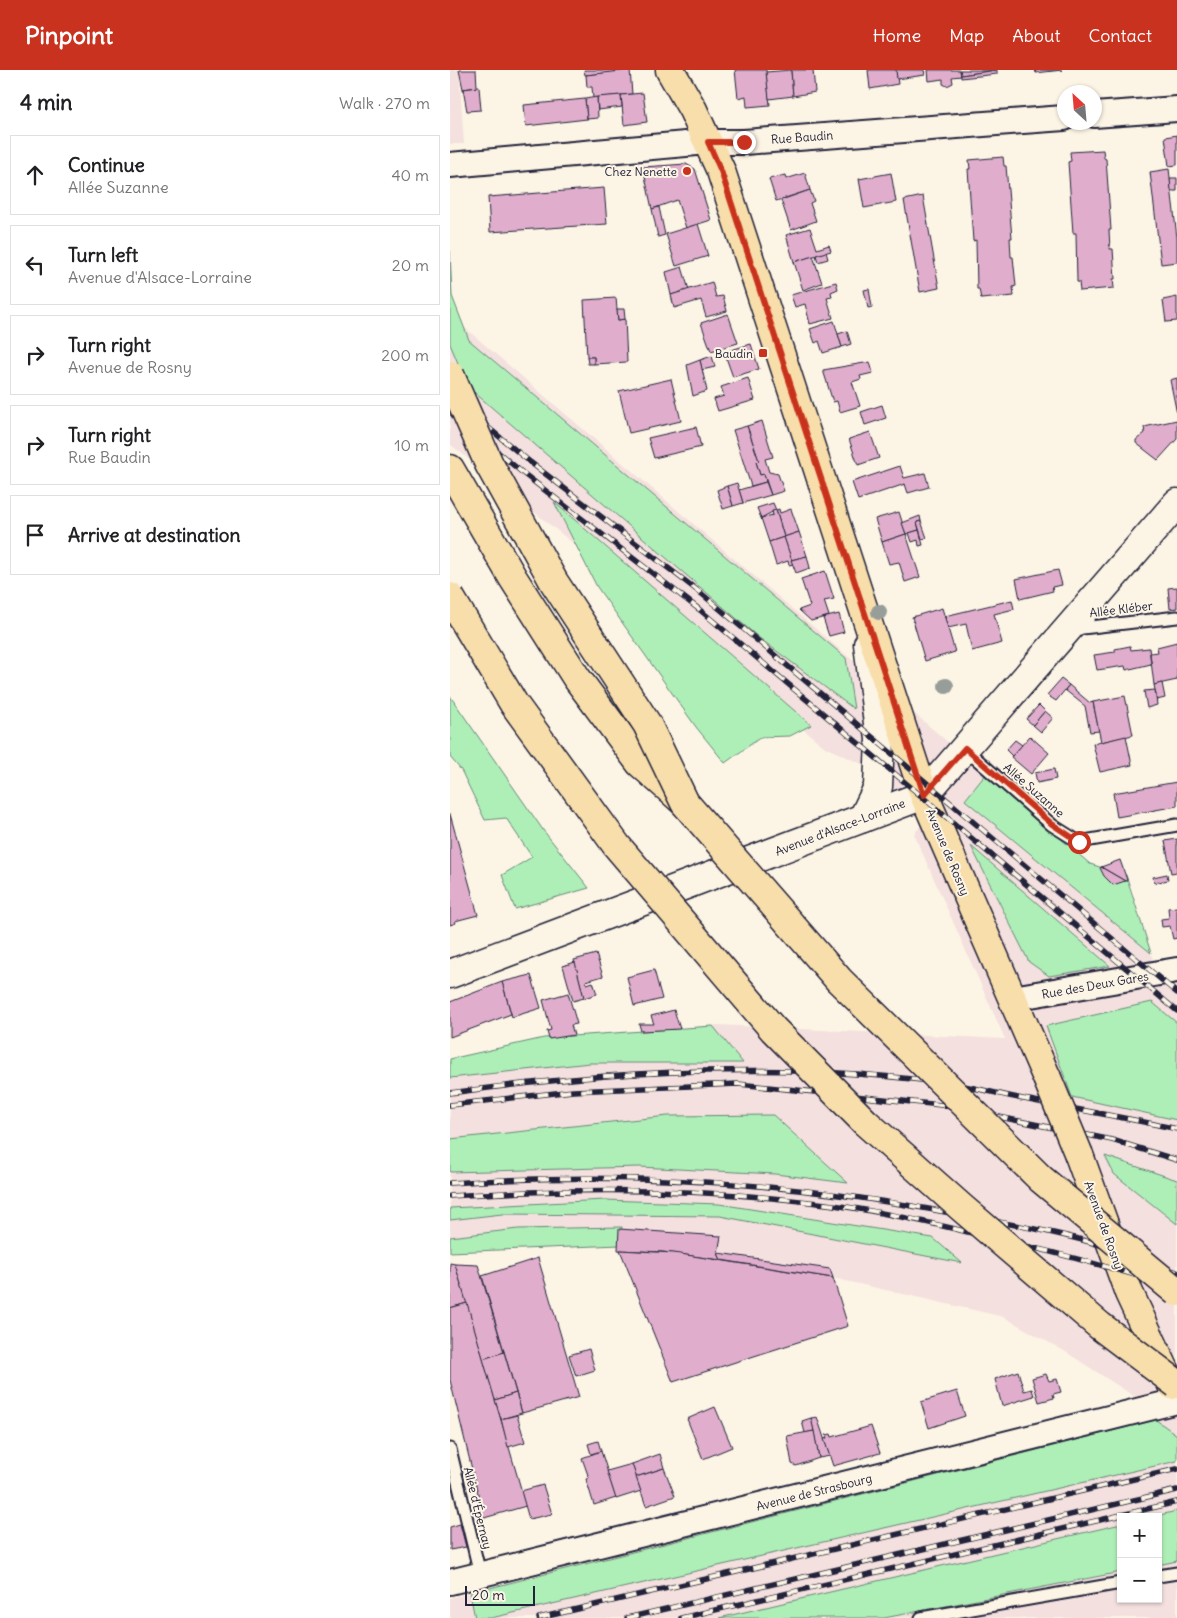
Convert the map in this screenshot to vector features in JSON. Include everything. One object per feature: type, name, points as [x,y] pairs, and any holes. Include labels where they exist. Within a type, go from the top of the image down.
[{"type":"main road","name":"Avenue de Rosny","points":[[670,70],[721,171],[924,795],[1079,1155],[1129,1292],[1177,1396]]},
{"type":"main road","points":[[450,376],[489,464],[535,548],[554,582],[647,724],[685,803]]},
{"type":"main road","points":[[450,469],[513,578],[576,677],[640,762],[685,803],[839,980],[1042,1179],[1177,1292]]},
{"type":"main road","points":[[450,597],[514,704],[617,846],[773,1030],[866,1122],[962,1208],[1100,1326],[1177,1384]]},
{"type":"street","points":[[1102,114],[1177,109]]},
{"type":"street","name":"Rue Baudin","points":[[450,165],[708,142],[744,142],[1057,119]]},
{"type":"street","name":"Avenue d'Alsace-Lorraine","points":[[450,974],[924,795],[1177,503]]},
{"type":"street","points":[[862,604],[880,739],[878,787],[863,818]]},
{"type":"street","name":"Rue des Deux Gares","points":[[1013,998],[1177,970]]},
{"type":"street","name":"Avenue de Strasbourg","points":[[450,1582],[1177,1401]]},
{"type":"lane","name":"Allée Kléber","points":[[1067,629],[1177,617]]},
{"type":"lane","name":"Allée Suzanne","points":[[965,748],[1052,824],[1079,842],[1177,825]]},
{"type":"lane","name":"Allée d'Épernay","points":[[450,1448],[480,1574]]},
{"type":"lane","points":[[1162,1575],[1177,1573]]},
{"type":"lane","points":[[922,1618],[1117,1584]]},
{"type":"shaded area","points":[[450,70],[459,70],[464,144],[450,144]]},
{"type":"shaded area","points":[[450,315],[1090,864],[1126,875],[1155,966],[1177,964],[1177,1618],[450,1618],[450,1598],[1166,1417],[1066,1352],[1004,1317],[679,1243],[450,1252],[450,1059],[544,1038],[718,1025],[1005,1039],[914,834],[930,814],[864,765],[825,747],[450,444]]},
{"type":"green space","points":[[450,251],[452,296],[469,340],[846,658],[854,709],[758,637],[468,387],[450,344]]},
{"type":"green space","points":[[554,502],[811,725],[790,736],[761,737],[725,763],[696,727],[597,587]]},
{"type":"green space","points":[[450,696],[543,830],[589,888],[515,909],[502,875],[532,857],[506,818],[485,820],[461,770],[450,757]]},
{"type":"green space","points":[[986,774],[1090,864],[1126,875],[1151,953],[965,800]]},
{"type":"green space","points":[[971,846],[1110,966],[1049,976],[1029,962]]},
{"type":"green space","points":[[1152,1002],[1177,1023],[1177,1120],[1072,1097],[1046,1026]]},
{"type":"green space","points":[[713,1026],[743,1063],[590,1063],[450,1078],[450,1059],[544,1038]]},
{"type":"green space","points":[[773,1115],[848,1183],[775,1174],[639,1167],[450,1172],[450,1139],[668,1116]]},
{"type":"green space","points":[[1105,1156],[1177,1180],[1177,1224],[1114,1174]]},
{"type":"green space","points":[[605,1200],[719,1204],[933,1238],[962,1263],[720,1216],[502,1214],[450,1220],[450,1208]]},
{"type":"green space","points":[[622,1227],[620,1245],[450,1252],[450,1237],[518,1229]]},
{"type":"green space","points":[[1156,1420],[1177,1435],[1177,1461],[491,1618],[475,1618],[470,1593]]},
{"type":"green space","points":[[1177,1511],[1177,1561],[1162,1564],[1162,1558],[1162,1514]]},
{"type":"green space","points":[[1117,1525],[1117,1573],[884,1618],[719,1618]]},
{"type":"building","points":[[459,70],[476,70],[477,87],[463,89]]},
{"type":"building","points":[[584,70],[616,70],[616,72],[585,75]]},
{"type":"building","points":[[630,70],[632,94],[593,98],[592,87],[587,87],[586,75]]},
{"type":"building","points":[[735,70],[766,70],[770,105],[747,107],[746,96],[738,98]]},
{"type":"building","points":[[791,70],[793,96],[769,99],[766,72]]},
{"type":"building","points":[[791,70],[813,70],[815,92],[793,96]]},
{"type":"building","points":[[868,70],[896,70],[898,84],[870,89]]},
{"type":"building","points":[[896,70],[924,70],[925,75],[897,79]]},
{"type":"building","points":[[928,70],[960,70],[961,76],[952,77],[953,83],[947,86],[943,84],[943,79],[929,81]]},
{"type":"building","points":[[960,70],[997,70],[961,75]]},
{"type":"building","points":[[997,70],[997,74],[961,78],[961,75]]},
{"type":"building","points":[[1035,70],[1062,70],[1036,73]]},
{"type":"building","points":[[479,87],[481,110],[467,111],[463,89]]},
{"type":"building","points":[[643,93],[647,122],[624,125],[621,95]]},
{"type":"building","points":[[621,95],[622,107],[598,110],[597,97]]},
{"type":"building","points":[[597,97],[598,118],[587,119],[585,99]]},
{"type":"building","points":[[585,99],[587,119],[526,126],[524,105]]},
{"type":"building","points":[[1177,135],[1177,165],[1169,166],[1165,137]]},
{"type":"building","points":[[1103,150],[1104,158],[1106,159],[1111,230],[1109,230],[1110,249],[1113,249],[1114,288],[1080,291],[1079,282],[1077,282],[1076,233],[1073,233],[1068,162],[1071,161],[1070,152]]},
{"type":"building","points":[[1003,157],[1004,166],[1006,166],[1012,238],[1010,238],[1011,257],[1013,257],[1016,286],[1013,287],[1014,296],[981,299],[979,289],[977,289],[976,240],[973,241],[969,160]]},
{"type":"building","points":[[686,164],[695,169],[711,220],[686,228],[677,200],[652,209],[643,167]]},
{"type":"building","points":[[1169,169],[1177,238],[1177,262],[1161,264],[1150,172]]},
{"type":"building","points":[[805,173],[810,190],[776,201],[769,179],[785,175],[786,179]]},
{"type":"building","points":[[891,173],[896,202],[864,208],[859,179]]},
{"type":"building","points":[[1170,178],[1177,178],[1177,191],[1171,191]]},
{"type":"building","points":[[604,188],[607,224],[490,232],[488,197]]},
{"type":"building","points":[[810,190],[814,201],[810,203],[816,221],[791,230],[781,200]]},
{"type":"building","points":[[923,196],[939,288],[920,292],[904,200]]},
{"type":"building","points":[[659,207],[665,235],[658,237],[652,209]]},
{"type":"building","points":[[698,224],[708,256],[676,266],[666,234]]},
{"type":"building","points":[[810,228],[817,249],[829,245],[831,251],[794,262],[786,235]]},
{"type":"building","points":[[826,252],[828,259],[818,262],[816,255]]},
{"type":"building","points":[[813,256],[822,283],[803,290],[794,262]]},
{"type":"building","points":[[682,267],[689,290],[671,295],[666,272]]},
{"type":"building","points":[[712,282],[716,297],[723,296],[727,311],[706,317],[701,300],[674,308],[671,295]]},
{"type":"building","points":[[836,282],[838,289],[831,292],[832,297],[827,298],[833,318],[810,324],[805,304],[795,307],[791,295]]},
{"type":"building","points":[[869,289],[872,307],[868,308],[864,290]]},
{"type":"building","points":[[1177,297],[1177,321],[1166,322],[1163,300]]},
{"type":"building","points":[[616,298],[618,320],[625,319],[627,362],[594,364],[594,357],[587,357],[584,300]]},
{"type":"building","points":[[617,309],[624,309],[625,319],[618,320]]},
{"type":"building","points":[[728,314],[738,343],[711,351],[701,323]]},
{"type":"building","points":[[834,321],[842,347],[823,353],[819,341],[815,343],[810,329]]},
{"type":"building","points":[[847,331],[851,344],[842,347],[838,334]]},
{"type":"building","points":[[751,344],[759,369],[733,377],[724,352]]},
{"type":"building","points":[[712,356],[715,367],[702,370],[700,360]]},
{"type":"building","points":[[587,357],[594,357],[594,364],[588,364]]},
{"type":"building","points":[[700,360],[707,391],[693,396],[687,365]]},
{"type":"building","points":[[870,362],[873,373],[860,376],[861,379],[852,382],[860,406],[840,412],[837,401],[833,402],[823,370]]},
{"type":"building","points":[[748,378],[755,400],[718,411],[714,399],[724,396],[721,387]]},
{"type":"building","points":[[1177,378],[1177,414],[1170,380]]},
{"type":"building","points":[[671,379],[681,421],[629,433],[619,391]]},
{"type":"building","points":[[882,405],[886,418],[865,425],[861,412]]},
{"type":"building","points":[[1177,420],[1177,439],[1158,460],[1136,443],[1136,440],[1145,433],[1144,427]]},
{"type":"building","points":[[762,421],[773,457],[765,459],[769,472],[778,474],[784,491],[771,495],[764,474],[760,475],[756,462],[759,461],[747,426]]},
{"type":"building","points":[[747,426],[759,461],[756,462],[760,475],[764,474],[766,482],[751,486],[733,430]]},
{"type":"building","points":[[696,427],[701,447],[654,458],[648,438]]},
{"type":"building","points":[[870,432],[879,458],[858,465],[849,439]]},
{"type":"building","points":[[900,466],[904,478],[925,473],[929,487],[908,493],[905,484],[858,500],[852,482]]},
{"type":"building","points":[[766,482],[771,495],[743,503],[739,490]]},
{"type":"building","points":[[737,483],[743,503],[733,506],[727,486]]},
{"type":"building","points":[[727,486],[733,506],[723,509],[717,490]]},
{"type":"building","points":[[773,503],[776,510],[761,518],[757,508]]},
{"type":"building","points":[[779,509],[780,513],[791,509],[799,532],[784,537],[776,510]]},
{"type":"building","points":[[776,510],[784,537],[769,542],[761,518],[773,515],[772,511]]},
{"type":"building","points":[[899,512],[906,534],[882,542],[875,519]]},
{"type":"building","points":[[920,516],[921,521],[917,522],[919,530],[906,534],[902,523]]},
{"type":"building","points":[[921,521],[927,538],[922,539],[917,522]]},
{"type":"building","points":[[919,530],[923,545],[919,546],[918,540],[912,542],[909,533]]},
{"type":"building","points":[[799,532],[807,556],[791,560],[784,537]]},
{"type":"building","points":[[906,534],[920,577],[905,582],[899,562],[889,564],[882,542]]},
{"type":"building","points":[[784,537],[793,564],[789,565],[788,561],[776,565],[769,542]]},
{"type":"building","points":[[807,556],[810,568],[796,573],[791,560]]},
{"type":"building","points":[[1058,570],[1062,585],[1052,587],[1053,591],[1020,599],[1016,579]]},
{"type":"building","points":[[825,571],[834,599],[824,601],[829,616],[811,621],[799,610],[810,606],[801,579]]},
{"type":"building","points":[[1177,587],[1177,608],[1170,609],[1168,588]]},
{"type":"building","points":[[1012,600],[1014,609],[994,614],[1002,643],[972,651],[966,624],[948,628],[945,616]]},
{"type":"building","points":[[942,608],[955,652],[925,661],[912,617]]},
{"type":"building","points":[[839,614],[844,632],[829,636],[823,618]]},
{"type":"building","points":[[1177,642],[1177,680],[1154,685],[1150,653],[1158,652],[1157,647]]},
{"type":"building","points":[[1130,646],[1131,650],[1149,648],[1151,664],[1126,670],[1125,666],[1097,670],[1094,655],[1115,652],[1115,649]]},
{"type":"building","points":[[1061,679],[1069,685],[1056,701],[1047,695]]},
{"type":"building","points":[[1162,683],[1165,698],[1157,700],[1154,685]]},
{"type":"building","points":[[1069,685],[1090,703],[1093,702],[1099,731],[1090,732],[1085,706],[1065,690]]},
{"type":"building","points":[[1155,690],[1157,705],[1147,708],[1144,691]]},
{"type":"building","points":[[1125,696],[1133,735],[1101,742],[1093,702]]},
{"type":"building","points":[[1039,705],[1045,711],[1033,725],[1026,719]]},
{"type":"building","points":[[1045,711],[1053,718],[1041,732],[1033,725]]},
{"type":"building","points":[[1030,736],[1049,753],[1031,774],[1011,757]]},
{"type":"building","points":[[1126,736],[1132,765],[1100,772],[1093,744]]},
{"type":"building","points":[[1015,740],[1022,745],[1012,756],[1006,750]]},
{"type":"building","points":[[1054,769],[1056,779],[1037,783],[1035,773]]},
{"type":"building","points":[[1177,782],[1177,806],[1117,817],[1113,793]]},
{"type":"building","points":[[450,814],[478,915],[455,921],[456,923],[450,925]]},
{"type":"building","points":[[1177,839],[1177,872],[1171,873],[1165,841]]},
{"type":"building","points":[[1120,860],[1127,880],[1125,881],[1101,867]]},
{"type":"building","points":[[1100,868],[1125,881],[1113,885],[1104,876]]},
{"type":"building","points":[[1167,874],[1168,880],[1154,883],[1153,877]]},
{"type":"building","points":[[1177,907],[1177,938],[1173,939],[1170,926],[1162,927],[1161,919],[1169,918],[1168,908]]},
{"type":"building","points":[[596,954],[603,976],[586,981],[587,984],[593,982],[597,994],[584,998],[574,960]]},
{"type":"building","points":[[575,962],[584,998],[573,1001],[563,966]]},
{"type":"building","points":[[654,970],[662,999],[634,1006],[627,977]]},
{"type":"building","points":[[531,975],[541,1008],[512,1017],[502,982]]},
{"type":"building","points":[[502,982],[511,1014],[450,1037],[450,1002]]},
{"type":"building","points":[[568,993],[577,1024],[571,1025],[574,1035],[549,1039],[547,1031],[551,1030],[543,1000]]},
{"type":"building","points":[[674,1010],[680,1029],[641,1031],[639,1024],[654,1024],[651,1016]]},
{"type":"building","points":[[619,1229],[721,1236],[718,1253],[721,1260],[663,1252],[618,1250]]},
{"type":"building","points":[[620,1250],[674,1253],[833,1278],[848,1326],[673,1382]]},
{"type":"building","points":[[718,1253],[830,1269],[833,1278],[721,1260]]},
{"type":"building","points":[[538,1258],[579,1397],[522,1413],[482,1276]]},
{"type":"building","points":[[450,1263],[455,1264],[467,1303],[450,1308]]},
{"type":"building","points":[[455,1264],[478,1265],[504,1352],[483,1359]]},
{"type":"building","points":[[467,1303],[526,1506],[484,1518],[450,1380],[450,1308]]},
{"type":"building","points":[[589,1349],[595,1370],[576,1376],[569,1355]]},
{"type":"building","points":[[504,1352],[516,1393],[495,1400],[483,1359]]},
{"type":"building","points":[[1018,1371],[1024,1391],[1032,1389],[1034,1396],[1002,1406],[995,1379]]},
{"type":"building","points":[[1046,1374],[1049,1381],[1057,1379],[1061,1392],[1053,1394],[1054,1398],[1039,1402],[1032,1378]]},
{"type":"building","points":[[957,1391],[965,1416],[929,1428],[921,1402]]},
{"type":"building","points":[[516,1393],[522,1413],[501,1419],[495,1400]]},
{"type":"building","points":[[715,1407],[732,1447],[703,1459],[687,1419]]},
{"type":"building","points":[[517,1415],[525,1442],[508,1447],[501,1419]]},
{"type":"building","points":[[817,1417],[830,1456],[819,1458],[811,1418]]},
{"type":"building","points":[[811,1418],[814,1431],[805,1433],[802,1421]]},
{"type":"building","points":[[871,1426],[880,1453],[833,1466],[824,1439],[827,1438],[826,1435],[831,1434],[832,1437]]},
{"type":"building","points":[[814,1431],[819,1458],[796,1466],[792,1464],[787,1436]]},
{"type":"building","points":[[598,1441],[601,1451],[591,1454],[588,1444]]},
{"type":"building","points":[[601,1451],[616,1498],[594,1505],[586,1479],[589,1478],[582,1458]]},
{"type":"building","points":[[660,1454],[664,1468],[636,1477],[632,1464]]},
{"type":"building","points":[[632,1464],[641,1491],[616,1499],[607,1471]]},
{"type":"building","points":[[664,1468],[675,1496],[646,1506],[636,1477]]},
{"type":"building","points":[[543,1485],[552,1514],[529,1519],[521,1491]]},
{"type":"building","points":[[460,1524],[466,1547],[450,1550],[450,1527]]},
{"type":"railway","points":[[450,396],[530,462],[702,594],[1177,993]]},
{"type":"railway","points":[[450,412],[524,474],[700,610],[1177,1011]]},
{"type":"railway","points":[[450,1093],[513,1085],[640,1074],[768,1070],[832,1072],[959,1085],[1177,1129]]},
{"type":"railway","points":[[450,1105],[573,1091],[738,1084],[941,1105],[1112,1140],[1177,1160]]},
{"type":"railway","points":[[450,1183],[576,1178],[639,1179],[701,1181],[826,1193],[991,1220],[1053,1233],[1113,1249],[1177,1272]]},
{"type":"railway","points":[[450,1196],[540,1191],[674,1191],[764,1197],[831,1205],[917,1220],[1104,1266],[1177,1288]]},
{"type":"railway","points":[[539,1618],[1177,1469]]},
{"type":"railway","points":[[627,1618],[1177,1490]]},
{"type":"railway","points":[[681,1618],[1177,1502]]},
{"type":"place","name":"Chez Nenette","points":[[687,171]]},
{"type":"place","name":"Baudin","points":[[763,353]]},
{"type":"route","points":[[744,142],[708,142],[721,171],[924,795],[965,748],[1052,824],[1079,842]]}]
